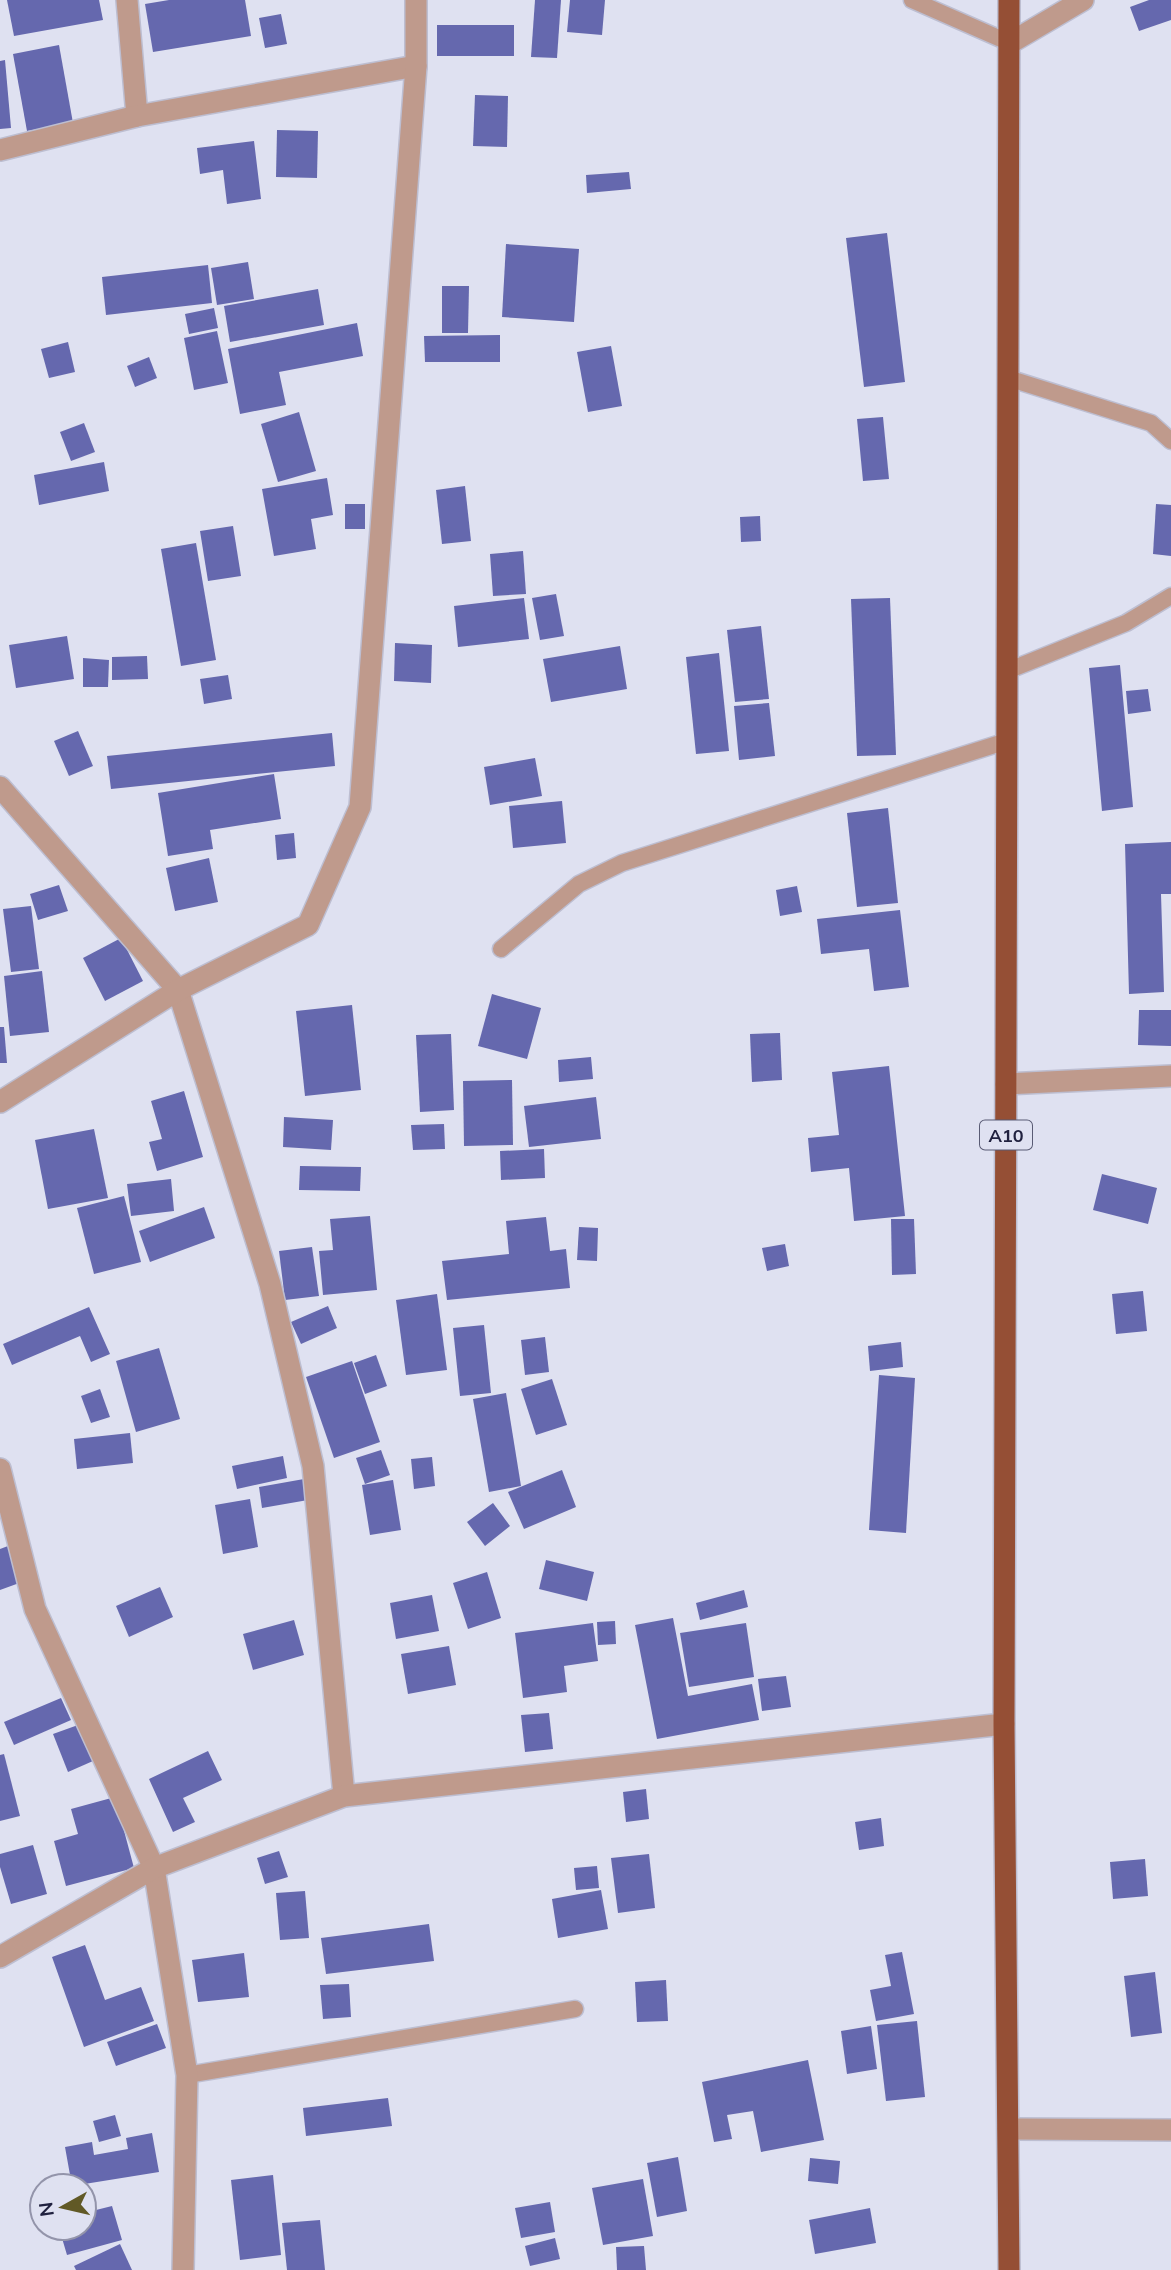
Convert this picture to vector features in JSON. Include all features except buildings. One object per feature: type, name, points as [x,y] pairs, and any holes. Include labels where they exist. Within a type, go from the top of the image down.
[{"type":"highway","name":"A10","points":[[1009,0],[1004,1724],[1009,2270]]},
{"type":"street","points":[[127,0],[137,116]]},
{"type":"street","points":[[0,1102],[178,990],[308,925],[360,807],[416,66],[416,0]]},
{"type":"street","points":[[1010,43],[1083,0]]},
{"type":"street","points":[[0,150],[137,116],[416,66]]},
{"type":"street","points":[[0,787],[178,990],[270,1284],[313,1466],[344,1796]]},
{"type":"street","points":[[1006,1084],[1171,1076]]},
{"type":"street","points":[[0,1469],[35,1609],[154,1868],[187,2075],[183,2270]]},
{"type":"street","points":[[0,1957],[154,1868],[344,1796],[1004,1724]]},
{"type":"street","points":[[1008,2129],[1171,2130]]},
{"type":"lane","points":[[912,0],[1010,43]]},
{"type":"lane","points":[[1008,379],[1151,423],[1171,441]]},
{"type":"lane","points":[[1007,671],[1126,623],[1171,596]]},
{"type":"lane","points":[[501,949],[579,884],[622,863],[1007,741]]},
{"type":"lane","points":[[187,2075],[575,2009]]}]
